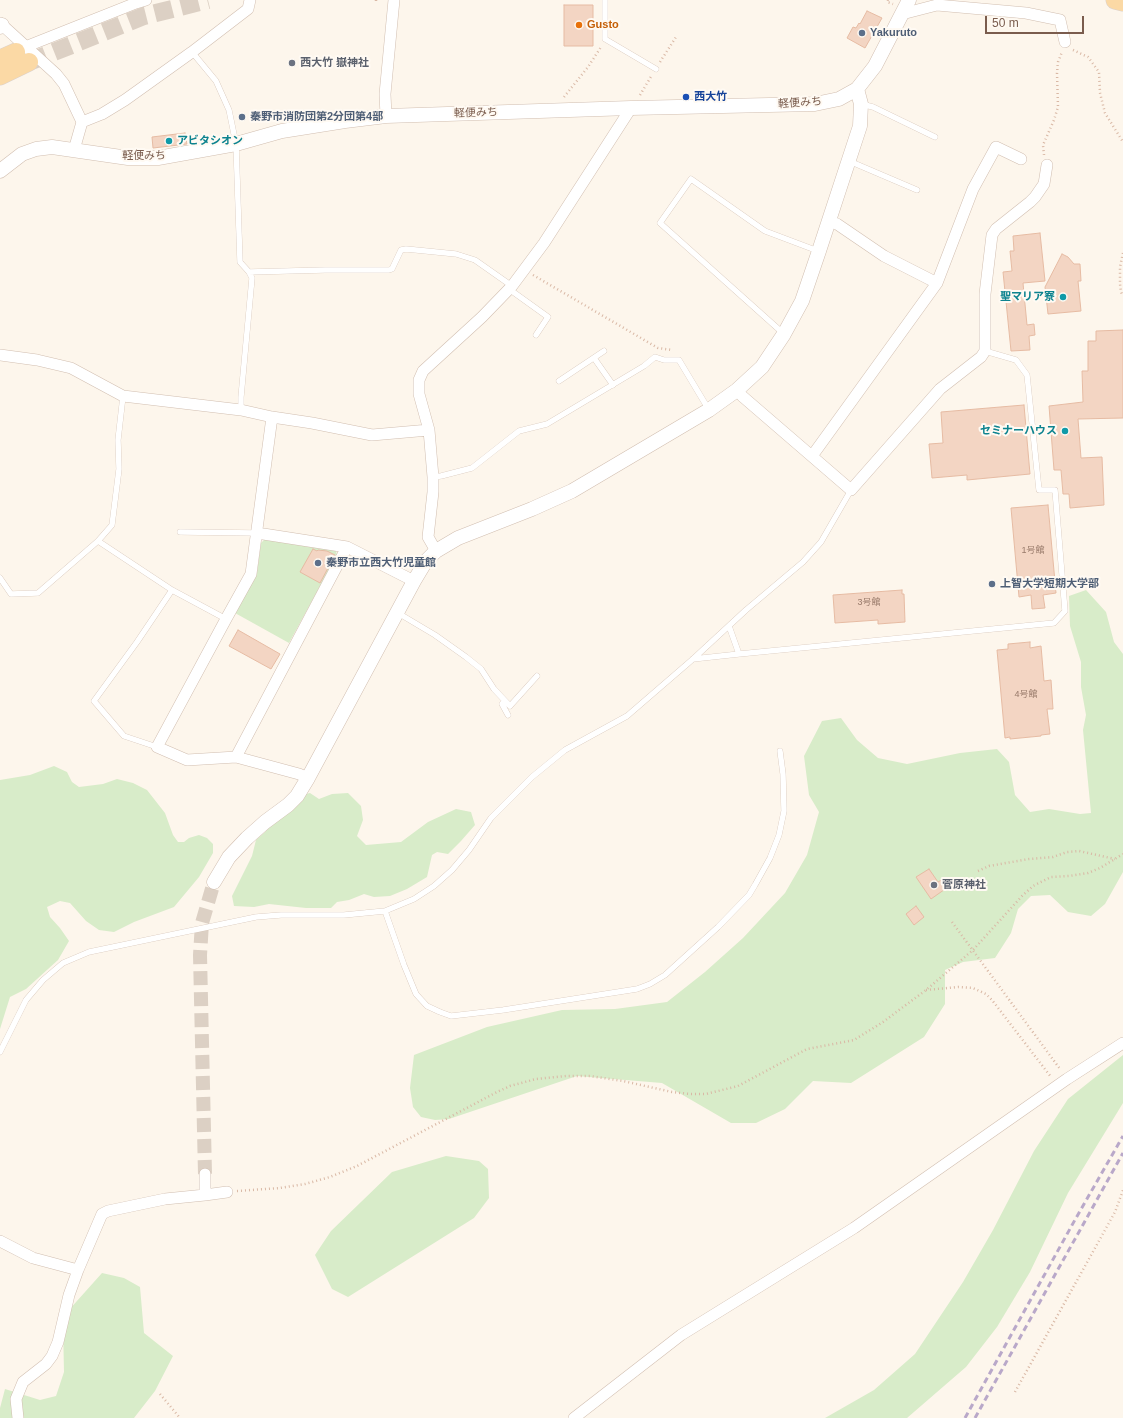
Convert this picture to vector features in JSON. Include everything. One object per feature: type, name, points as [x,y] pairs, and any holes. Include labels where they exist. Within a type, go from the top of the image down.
[{"type":"main road","points":[[1115,0],[1123,2]]},
{"type":"main road","points":[[0,76],[18,55]]},
{"type":"street","points":[[18,55],[146,0]]},
{"type":"street","points":[[82,122],[102,114],[125,100],[192,52],[248,8],[250,0]]},
{"type":"street","points":[[386,116],[385,94],[394,0]]},
{"type":"street","name":"軽便みち","points":[[0,171],[22,154],[36,149],[52,147],[128,158],[158,158],[236,144],[282,131],[386,116],[815,104],[839,99],[857,89],[875,66],[909,0]]},
{"type":"street","points":[[902,14],[937,5],[1035,15],[1060,20],[1065,42]]},
{"type":"street","points":[[1,25],[18,55],[56,74],[64,84],[82,122],[74,150]]},
{"type":"street","points":[[214,882],[229,856],[265,822],[288,805],[297,796],[414,581],[426,561],[436,551],[458,538],[532,509],[572,491],[709,410],[737,390],[762,366],[784,334],[802,301],[860,126],[861,104],[857,89]]},
{"type":"street","points":[[436,551],[428,537],[433,492],[433,477],[429,430],[419,394],[419,380],[423,371],[482,317],[510,287],[544,243],[631,108]]},
{"type":"street","points":[[812,456],[937,283],[973,189],[996,147],[1021,159]]},
{"type":"street","points":[[737,390],[850,490],[940,390],[981,357],[985,351],[985,294],[992,235],[996,229],[1035,197],[1044,184],[1047,166]]},
{"type":"street","points":[[829,221],[837,224],[884,256],[937,283]]},
{"type":"street","points":[[0,355],[37,360],[71,368],[123,396],[241,410],[272,417],[312,422],[372,435],[429,430]]},
{"type":"street","points":[[272,417],[251,574],[157,747],[187,760],[236,757],[299,774],[308,778]]},
{"type":"street","points":[[257,533],[346,547],[414,581]]},
{"type":"street","points":[[236,757],[346,547]]},
{"type":"street","points":[[574,1418],[681,1335],[854,1228],[1058,1086],[1123,1043]]},
{"type":"street","points":[[205,1174],[205,1195]]},
{"type":"street","points":[[18,1418],[16,1399],[23,1382],[46,1364],[52,1356],[58,1342],[69,1295],[102,1214],[108,1211],[165,1198],[227,1192]]},
{"type":"street","points":[[0,1241],[33,1258],[78,1270]]},
{"type":"lane","points":[[605,0],[605,40],[656,69]]},
{"type":"lane","points":[[192,52],[216,81],[229,110],[236,144],[240,262],[252,278],[241,410]]},
{"type":"lane","points":[[861,104],[873,107],[934,136]]},
{"type":"lane","points":[[849,160],[918,190]]},
{"type":"lane","points":[[784,334],[660,223],[691,179],[765,232],[819,251]]},
{"type":"lane","points":[[249,272],[389,270],[392,269],[401,250],[406,249],[456,254],[475,260],[548,317],[536,335]]},
{"type":"lane","points":[[559,381],[604,351]]},
{"type":"lane","points":[[693,659],[1054,623],[1065,611],[1054,490],[1039,490],[1027,375],[1016,360],[985,351]]},
{"type":"lane","points":[[433,477],[472,468],[519,431],[547,424],[644,366],[655,357],[664,360],[679,360],[709,410]]},
{"type":"lane","points":[[594,358],[613,385]]},
{"type":"lane","points":[[0,578],[11,594],[38,593],[98,541],[112,524],[119,469],[118,440],[123,396]]},
{"type":"lane","points":[[0,1052],[26,1000],[43,980],[63,963],[89,952],[256,917],[281,915],[344,915],[385,911],[414,899],[434,886],[452,870],[469,850],[491,818],[532,777],[565,750],[627,716],[693,659],[746,610],[803,562],[821,542],[850,490]]},
{"type":"lane","points":[[180,532],[257,533]]},
{"type":"lane","points":[[98,541],[172,590],[226,619]]},
{"type":"lane","points":[[157,747],[124,736],[94,701],[137,642],[172,590]]},
{"type":"lane","points":[[397,613],[466,657],[481,669],[494,689],[510,706],[537,676]]},
{"type":"lane","points":[[729,626],[739,654]]},
{"type":"lane","points":[[505,701],[502,704],[508,715]]},
{"type":"lane","points":[[385,911],[416,994],[427,1006],[451,1016],[503,1010],[644,987],[670,971],[735,910],[749,895],[755,885],[770,858],[779,835],[784,811],[783,774],[780,751]]},
{"type":"path","points":[[639,95],[676,37]]},
{"type":"path","points":[[552,111],[588,67],[605,40]]},
{"type":"path","points":[[1047,166],[1043,154],[1044,145],[1058,107],[1058,62],[1065,42],[1073,51],[1088,57],[1099,72],[1100,93],[1105,113],[1123,142]]},
{"type":"path","points":[[1123,253],[1120,272],[1121,292],[1123,296]]},
{"type":"path","points":[[524,269],[658,348],[676,350],[679,360]]},
{"type":"path","points":[[978,871],[989,866],[1053,857],[1067,852],[1079,851],[1115,859]]},
{"type":"path","points":[[227,1192],[258,1191],[280,1188],[305,1184],[330,1177],[357,1166],[497,1092],[510,1086],[536,1079],[566,1076],[590,1076],[623,1081],[672,1092],[690,1094],[706,1094],[738,1086],[807,1049],[854,1040],[883,1022],[926,990],[973,950],[1032,886],[1051,877],[1088,873],[1100,868],[1123,854]]},
{"type":"path","points":[[952,922],[1068,1080]]},
{"type":"path","points":[[926,990],[958,987],[973,988],[986,994],[1058,1086]]},
{"type":"path","points":[[1015,1392],[1115,1212],[1123,1190]]},
{"type":"path","points":[[160,1394],[180,1418]]},
{"type":"green space","points":[[265,539],[335,548],[337,555],[289,643],[235,613],[257,573],[261,543]]},
{"type":"green space","points":[[1086,590],[1106,612],[1114,642],[1123,654],[1123,872],[1105,904],[1091,916],[1068,912],[1050,895],[1031,896],[1018,909],[1011,933],[995,958],[963,962],[945,970],[945,1004],[924,1037],[851,1083],[813,1081],[785,1109],[756,1123],[731,1123],[662,1083],[577,1076],[449,1119],[435,1120],[421,1117],[413,1107],[410,1088],[414,1055],[487,1027],[562,1010],[615,1009],[667,1002],[705,972],[743,938],[785,893],[807,855],[819,812],[809,795],[804,756],[822,721],[841,718],[857,740],[878,758],[907,764],[960,753],[997,749],[1009,762],[1015,795],[1030,812],[1049,809],[1080,814],[1091,813],[1083,730],[1086,715],[1081,687],[1081,662],[1070,626],[1069,596]]},
{"type":"green space","points":[[54,766],[67,772],[72,782],[79,787],[103,784],[117,779],[133,783],[147,790],[165,813],[173,835],[178,842],[184,842],[189,838],[199,835],[207,838],[213,844],[213,853],[199,877],[174,907],[134,922],[114,932],[99,930],[86,921],[70,903],[60,901],[47,907],[50,917],[69,941],[58,960],[26,989],[10,997],[0,1029],[0,780],[30,775]]},
{"type":"green space","points":[[310,793],[319,799],[332,794],[348,793],[361,806],[363,820],[357,836],[366,845],[401,842],[428,822],[456,809],[471,812],[475,825],[448,854],[437,852],[432,855],[427,877],[407,889],[390,896],[374,897],[364,894],[349,900],[337,902],[331,908],[306,908],[269,904],[254,907],[234,906],[232,896],[252,856],[256,840],[298,796]]},
{"type":"green space","points":[[1123,1055],[1123,1103],[1068,1193],[1030,1272],[997,1327],[966,1367],[907,1418],[825,1418],[874,1390],[915,1354],[963,1282],[993,1230],[1034,1151],[1068,1099]]},
{"type":"green space","points":[[446,1156],[479,1161],[488,1169],[489,1198],[474,1218],[348,1297],[332,1289],[315,1255],[331,1231],[392,1172]]},
{"type":"green space","points":[[102,1273],[124,1278],[140,1287],[144,1333],[173,1356],[155,1391],[134,1418],[0,1418],[0,1408],[5,1389],[40,1400],[56,1396],[64,1372],[63,1326],[68,1311]]},
{"type":"building","name":"Gusto","points":[[564,5],[593,5],[593,46],[564,46]]},
{"type":"building","name":"Yakuruto","points":[[867,11],[882,18],[865,48],[847,38],[853,27],[856,28],[859,23],[860,24]]},
{"type":"building","name":"アビタシオン","points":[[185,133],[187,144],[153,148],[152,137]]},
{"type":"building","name":"聖マリア寮","points":[[1040,233],[1045,281],[1023,283],[1027,325],[1034,324],[1035,335],[1029,336],[1030,350],[1011,351],[1003,272],[1012,271],[1010,251],[1014,251],[1013,236]]},
{"type":"building","points":[[1062,254],[1068,257],[1074,264],[1080,264],[1081,281],[1078,281],[1081,311],[1048,314],[1045,287]]},
{"type":"building","points":[[1123,330],[1123,418],[1078,419],[1081,458],[1102,457],[1104,505],[1070,508],[1069,494],[1063,494],[1061,470],[1054,470],[1049,406],[1083,402],[1082,371],[1088,371],[1088,341],[1096,341],[1096,331]]},
{"type":"building","points":[[1024,405],[1030,474],[967,480],[967,475],[932,478],[929,444],[943,443],[941,412]]},
{"type":"building","points":[[1048,505],[1056,593],[1043,595],[1045,608],[1032,609],[1031,595],[1019,597],[1011,508]]},
{"type":"building","name":"秦野市立西大竹児童館","points":[[313,549],[317,551],[327,551],[335,555],[320,583],[300,572]]},
{"type":"building","points":[[902,590],[902,594],[904,594],[905,622],[878,624],[878,620],[835,623],[833,595]]},
{"type":"building","points":[[238,630],[280,654],[271,669],[229,646]]},
{"type":"building","points":[[1030,642],[1030,648],[1041,646],[1044,681],[1051,680],[1053,709],[1047,709],[1050,734],[1010,739],[1010,737],[1005,738],[997,650],[1008,649],[1008,644]]},
{"type":"building","name":"菅原神社","points":[[929,869],[938,882],[943,879],[948,887],[931,899],[916,877]]},
{"type":"building","points":[[916,906],[924,917],[914,925],[906,914]]},
{"type":"tunnel","points":[[29,62],[144,16],[208,0]]},
{"type":"tunnel","points":[[205,1174],[200,955],[202,923],[214,882]]},
{"type":"railway","points":[[965,1418],[1123,1136]]},
{"type":"railway","points":[[975,1418],[1123,1153]]},
{"type":"place","name":"Gusto","points":[[579,25]]},
{"type":"place","name":"Yakuruto","points":[[862,33]]},
{"type":"place","name":"西大竹 嶽神社","points":[[292,63]]},
{"type":"place","name":"西大竹","points":[[686,97]]},
{"type":"place","name":"秦野市消防団第2分団第4部","points":[[242,117]]},
{"type":"place","name":"アビタシオン","points":[[169,141]]},
{"type":"place","name":"聖マリア寮","points":[[1063,297]]},
{"type":"place","name":"セミナーハウス","points":[[1065,431]]},
{"type":"place","name":"秦野市立西大竹児童館","points":[[318,563]]},
{"type":"place","name":"上智大学短期大学部","points":[[992,584]]},
{"type":"place","name":"菅原神社","points":[[934,885]]}]
